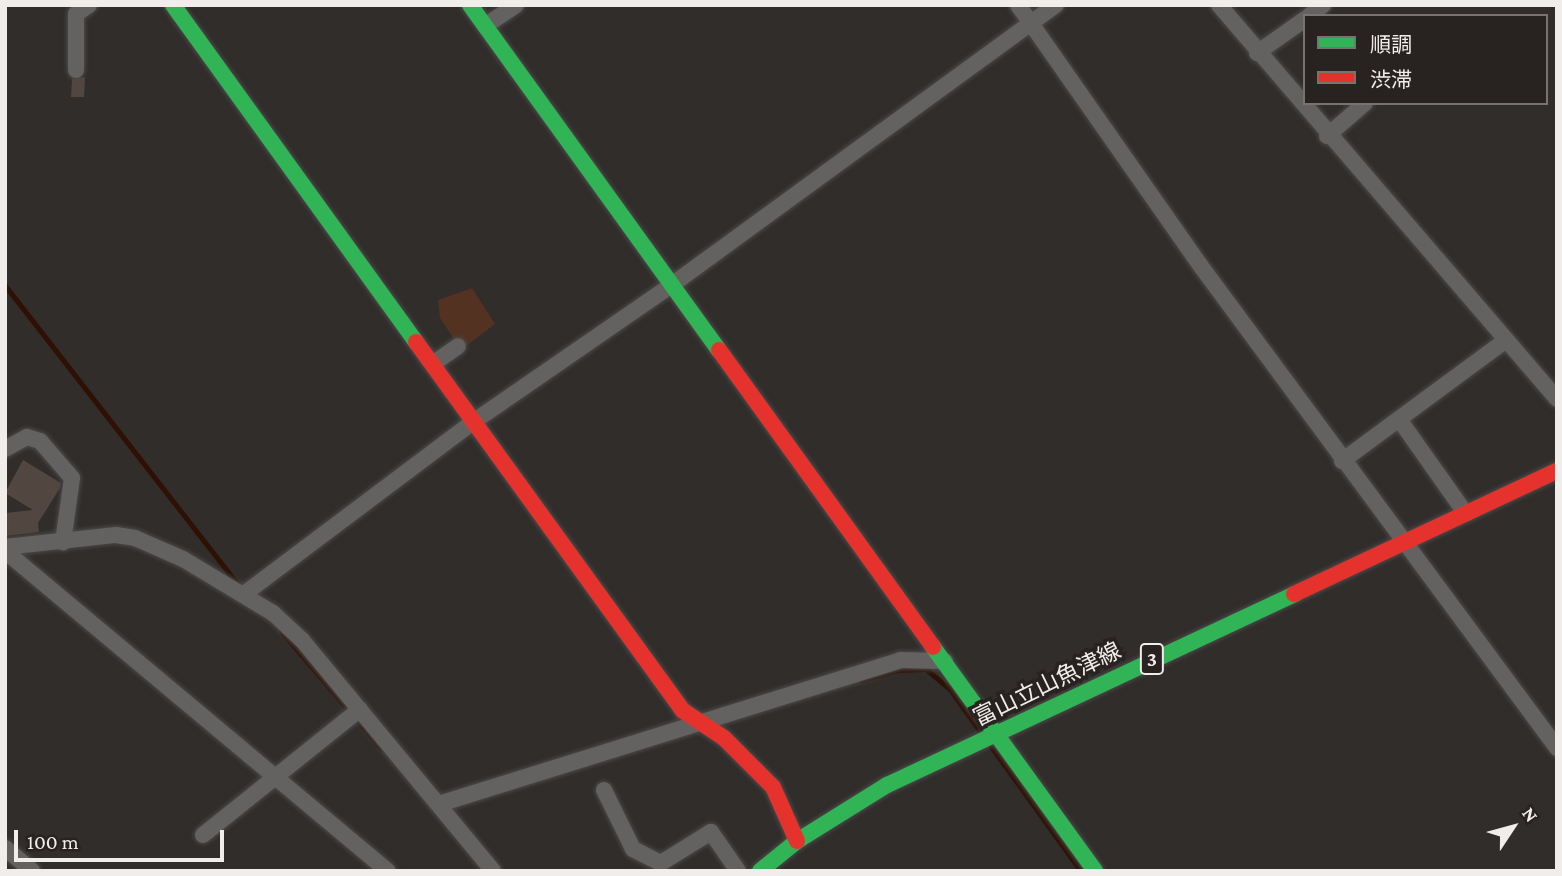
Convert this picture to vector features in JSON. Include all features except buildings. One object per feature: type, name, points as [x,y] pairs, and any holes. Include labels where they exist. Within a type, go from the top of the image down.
[{"type":"street","points":[[76,70],[76,14],[89,5]]},
{"type":"street","points":[[173,5],[682,710],[724,738],[773,787],[797,841]]},
{"type":"street","points":[[470,5],[673,284],[842,525],[945,661],[1095,871]]},
{"type":"street","points":[[485,26],[516,5]]},
{"type":"street","points":[[1018,5],[1342,461],[1557,748]]},
{"type":"street","points":[[244,594],[473,422],[673,284],[1056,5]]},
{"type":"street","points":[[1219,5],[1327,136],[1557,400]]},
{"type":"street","points":[[1256,53],[1303,20]]},
{"type":"street","points":[[1327,136],[1363,105]]},
{"type":"street","points":[[1342,461],[1505,341]]},
{"type":"street","points":[[434,363],[458,346]]},
{"type":"street","points":[[1399,419],[1465,514]]},
{"type":"street","points":[[5,449],[27,437],[40,441],[72,478],[63,542]]},
{"type":"street","name":"富山立山魚津線","points":[[760,871],[797,841],[887,785],[1557,471]]},
{"type":"street","points":[[5,549],[135,538],[244,594],[302,640],[493,871]]},
{"type":"street","points":[[5,549],[273,778],[388,871]]},
{"type":"street","points":[[439,804],[697,721],[900,660],[945,661]]},
{"type":"street","points":[[204,835],[360,709]]},
{"type":"street","points":[[604,790],[634,849],[661,863],[710,832],[738,871]]},
{"type":"street","points":[[5,848],[32,871]]},
{"type":"shaded area","points":[[472,288],[495,324],[461,350],[440,318],[438,300]]},
{"type":"waterway","points":[[5,285],[238,584]]},
{"type":"waterway","points":[[282,632],[381,748]]},
{"type":"waterway","points":[[861,680],[898,670],[926,669],[950,689],[980,731]]},
{"type":"waterway","points":[[991,746],[1081,871]]},
{"type":"traffic: fast","points":[[173,5],[416,342]]},
{"type":"traffic: fast","points":[[470,5],[719,350]]},
{"type":"traffic: fast","points":[[760,871],[797,841],[887,785],[1294,594]]},
{"type":"traffic: fast","points":[[933,647],[1095,871]]},
{"type":"traffic: jam","points":[[416,342],[682,710],[724,738],[773,787],[797,841]]},
{"type":"traffic: jam","points":[[719,350],[933,647]]},
{"type":"traffic: jam","points":[[1294,594],[1557,471]]}]
